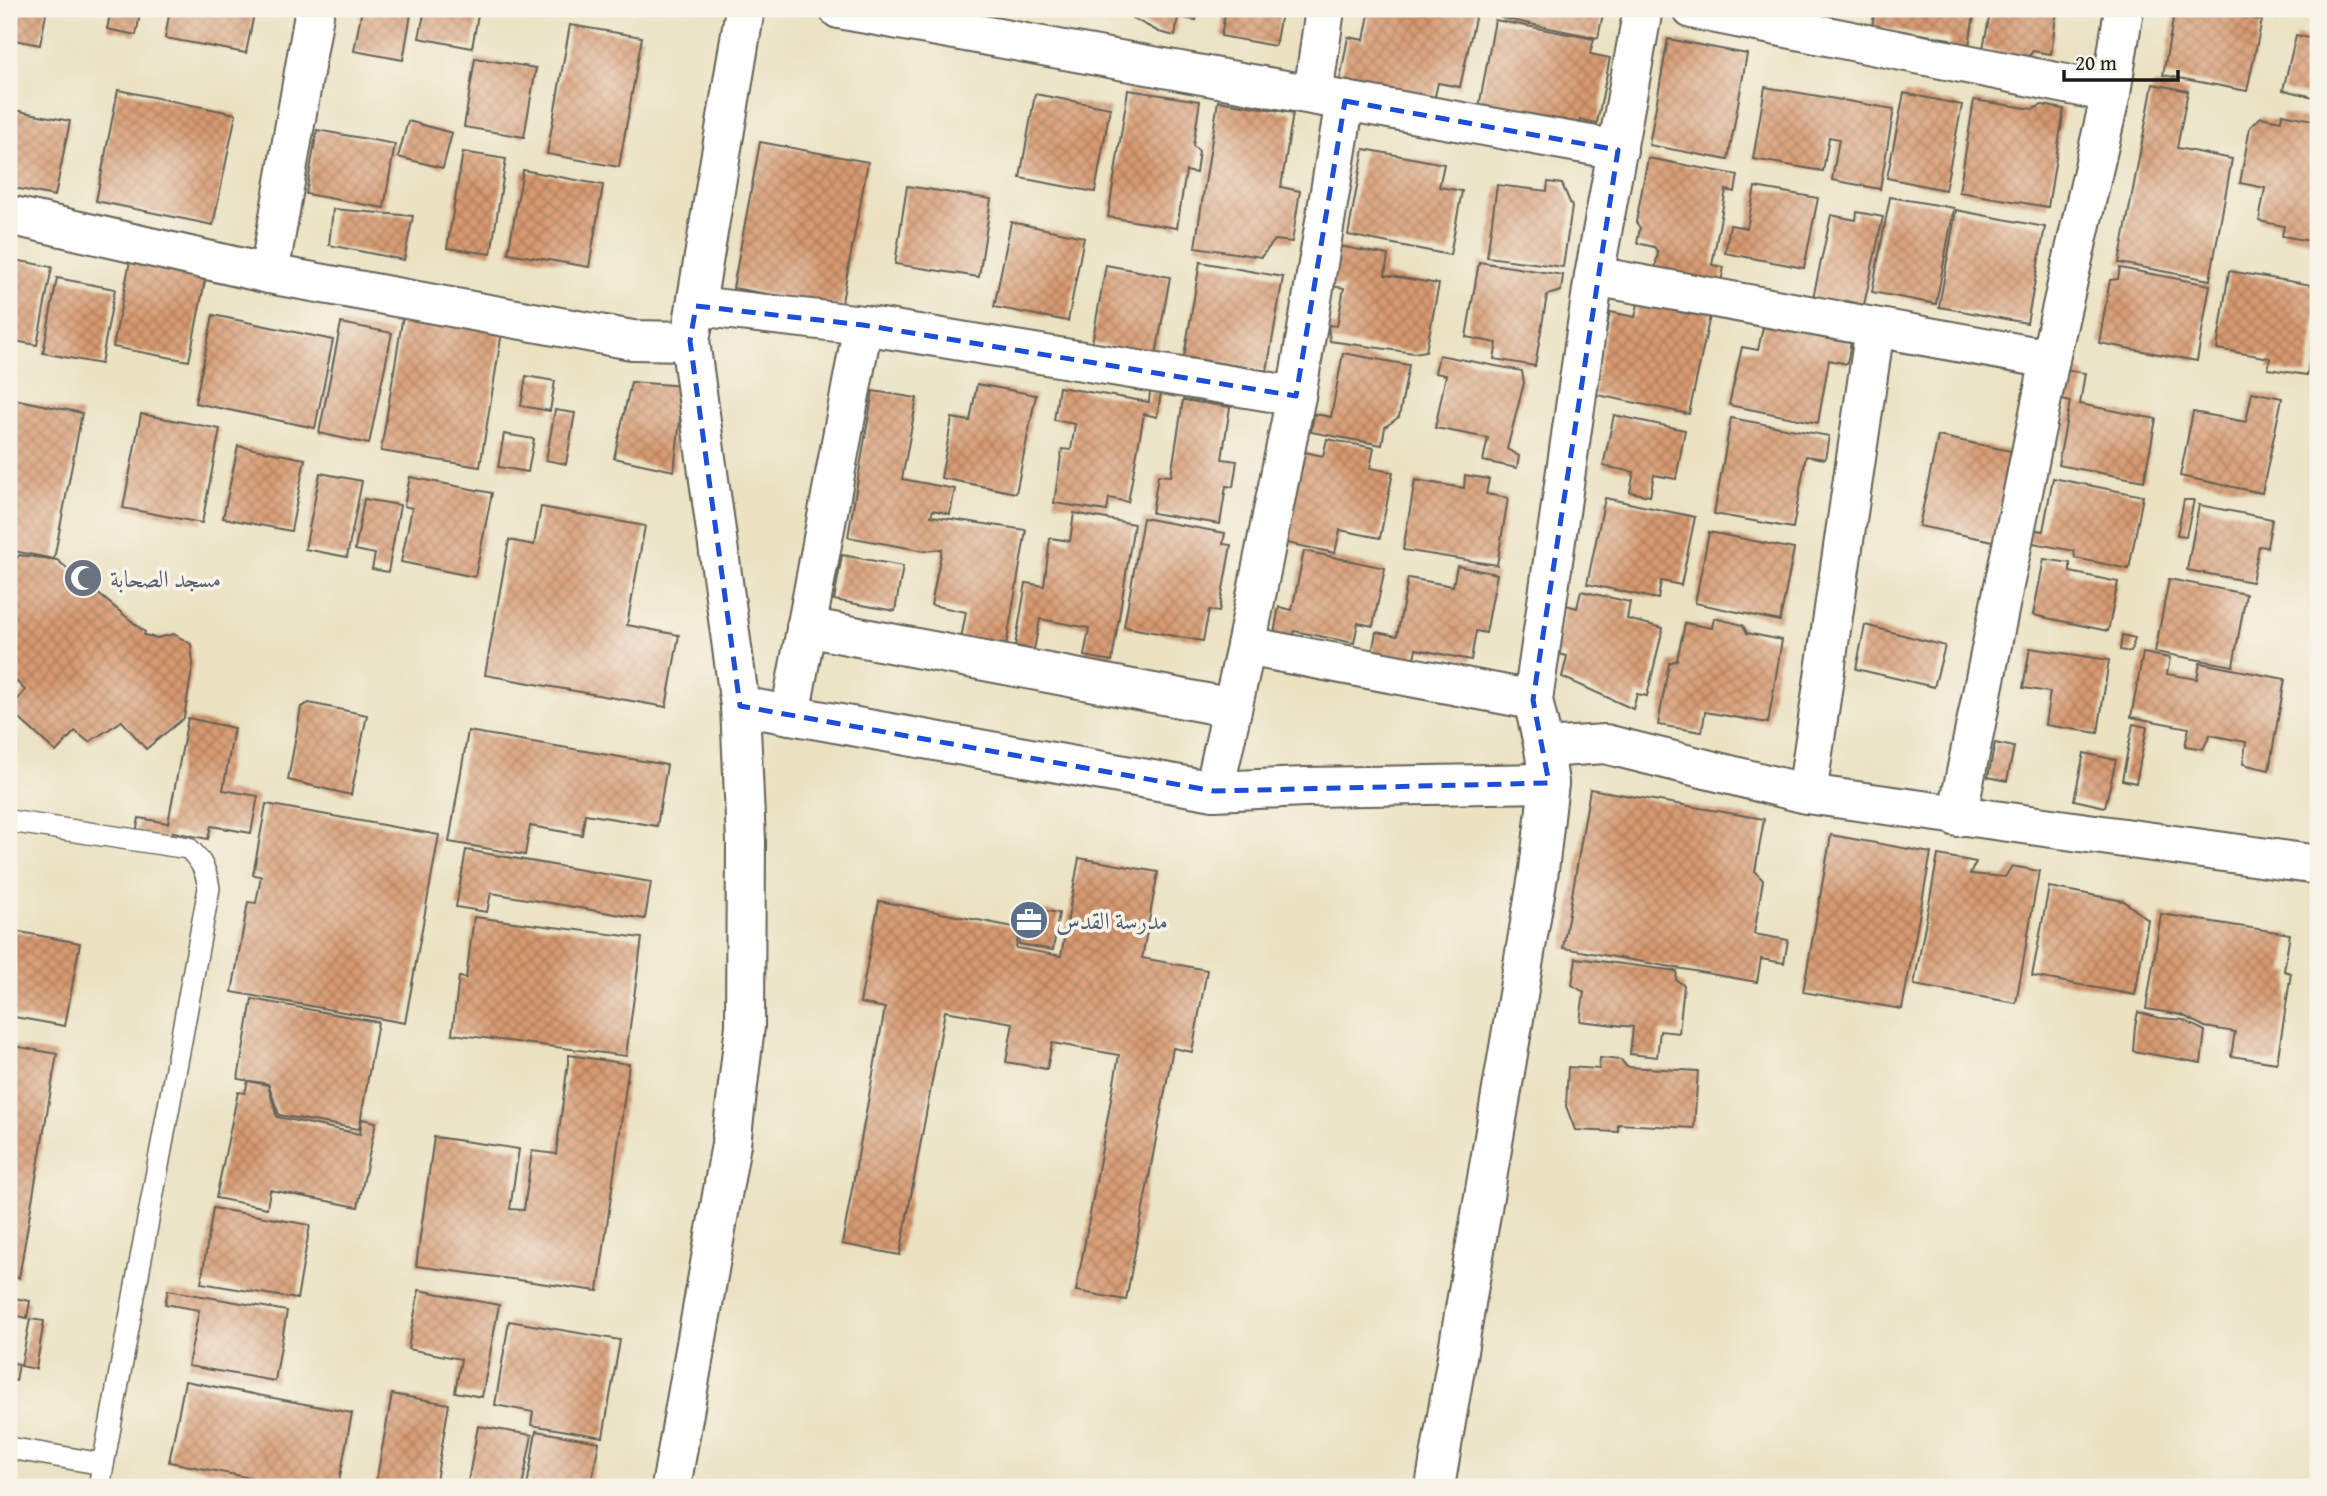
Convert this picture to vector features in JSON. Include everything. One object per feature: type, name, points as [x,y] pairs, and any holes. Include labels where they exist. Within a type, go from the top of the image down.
[{"type":"street","points":[[269,274],[315,9]]},
{"type":"street","points":[[671,1487],[731,1143],[745,1026],[746,841],[740,706],[693,323],[745,9]]},
{"type":"street","points":[[839,9],[1618,150]]},
{"type":"street","points":[[1214,791],[1296,396],[1329,98],[1325,9]]},
{"type":"street","points":[[1435,1487],[1539,870],[1546,765],[1533,700],[1594,276],[1643,9]]},
{"type":"street","points":[[1692,9],[2110,93]]},
{"type":"street","points":[[1957,817],[2050,359],[2110,93],[2124,9]]},
{"type":"street","points":[[9,215],[269,274],[632,340],[693,323],[863,325],[1296,396]]},
{"type":"street","points":[[1594,276],[2050,359]]},
{"type":"street","points":[[790,715],[863,325]]},
{"type":"street","points":[[1807,794],[1874,328]]},
{"type":"street","points":[[806,627],[1232,708]]},
{"type":"street","points":[[1246,646],[1533,700]]},
{"type":"street","points":[[740,706],[1214,791],[1305,787],[1546,765],[1605,744],[1807,794],[1957,817],[2318,865]]},
{"type":"lane","points":[[9,821],[188,848],[199,859],[206,872],[209,888],[99,1487]]},
{"type":"lane","points":[[9,1447],[103,1464]]},
{"type":"highlighted area","points":[[1345,101],[1618,150],[1533,700],[1549,783],[1214,791],[740,706],[690,341],[696,306],[863,325],[1296,396]]},
{"type":"building","points":[[9,9],[47,9],[40,45],[9,39]]},
{"type":"building","points":[[111,9],[141,9],[136,35],[107,29]]},
{"type":"building","points":[[170,9],[255,9],[246,53],[165,38]]},
{"type":"building","points":[[362,9],[412,9],[403,60],[354,51]]},
{"type":"building","points":[[425,9],[479,9],[472,48],[419,38]]},
{"type":"building","points":[[1121,9],[1198,9],[1196,20],[1178,17],[1175,36],[1159,32],[1123,13]]},
{"type":"building","points":[[1226,9],[1282,9],[1275,46],[1221,36]]},
{"type":"building","points":[[1370,9],[1477,9],[1460,87],[1438,83],[1434,100],[1340,80],[1348,37],[1364,40]]},
{"type":"building","points":[[1502,9],[1604,9],[1598,38],[1501,18]]},
{"type":"building","points":[[1875,9],[1975,9],[1968,51],[1949,48],[1950,39],[1872,26]]},
{"type":"building","points":[[1991,9],[2057,9],[2051,54],[2033,51],[2028,57],[1983,48]]},
{"type":"building","points":[[2175,9],[2195,9],[2262,20],[2247,91],[2163,75]]},
{"type":"building","points":[[2234,9],[2277,9],[2276,18]]},
{"type":"building","points":[[1495,20],[1594,39],[1590,54],[1610,58],[1597,123],[1580,120],[1577,137],[1477,118]]},
{"type":"building","points":[[570,25],[642,37],[619,167],[547,154]]},
{"type":"building","points":[[2296,35],[2318,40],[2318,98],[2283,90]]},
{"type":"building","points":[[1668,39],[1747,54],[1728,160],[1649,145]]},
{"type":"building","points":[[475,58],[536,68],[524,137],[464,127]]},
{"type":"building","points":[[2153,84],[2188,91],[2177,148],[2232,159],[2210,280],[2119,263]]},
{"type":"building","points":[[1765,87],[1894,109],[1880,189],[1832,180],[1839,139],[1829,137],[1823,171],[1753,159]]},
{"type":"building","points":[[118,90],[236,114],[213,225],[96,201]]},
{"type":"building","points":[[1128,90],[1200,101],[1193,146],[1199,151],[1196,173],[1186,171],[1177,228],[1108,217]]},
{"type":"building","points":[[1904,93],[1962,105],[1945,190],[1887,178]]},
{"type":"building","points":[[1035,94],[1110,108],[1095,192],[1020,178]]},
{"type":"building","points":[[1974,100],[2033,109],[2042,105],[2064,109],[2048,207],[1959,192]]},
{"type":"building","points":[[1218,101],[1293,113],[1281,187],[1300,191],[1292,242],[1275,240],[1261,257],[1195,247]]},
{"type":"building","points":[[9,109],[70,121],[55,196],[9,187]]},
{"type":"building","points":[[2282,114],[2318,121],[2316,242],[2282,236],[2284,226],[2259,221],[2265,188],[2240,183],[2250,127],[2261,117],[2281,121]]},
{"type":"building","points":[[408,121],[452,133],[443,168],[398,157]]},
{"type":"building","points":[[317,130],[395,144],[384,208],[306,194]]},
{"type":"building","points":[[760,142],[868,162],[841,307],[733,288]]},
{"type":"building","points":[[1364,149],[1444,164],[1439,187],[1462,191],[1450,255],[1348,235]]},
{"type":"building","points":[[463,152],[506,159],[491,254],[447,248]]},
{"type":"building","points":[[1648,158],[1738,175],[1735,192],[1726,190],[1712,265],[1724,267],[1720,287],[1654,275],[1658,252],[1654,247],[1637,243],[1640,228],[1636,222]]},
{"type":"building","points":[[523,170],[603,185],[589,267],[508,253]]},
{"type":"building","points":[[1548,182],[1562,184],[1572,207],[1563,267],[1487,257],[1497,185],[1547,191]]},
{"type":"building","points":[[907,186],[991,199],[979,277],[895,264]]},
{"type":"building","points":[[1755,187],[1818,198],[1804,268],[1725,253],[1730,225],[1747,228]]},
{"type":"building","points":[[1890,197],[1954,208],[1936,304],[1872,292]]},
{"type":"building","points":[[333,209],[413,216],[404,260],[329,245]]},
{"type":"building","points":[[1956,210],[2045,227],[2027,323],[1939,307]]},
{"type":"building","points":[[1857,212],[1883,217],[1864,305],[1846,301],[1844,314],[1811,307],[1831,215],[1856,220]]},
{"type":"building","points":[[1011,222],[1084,237],[1068,321],[994,307]]},
{"type":"building","points":[[1339,246],[1388,255],[1385,275],[1439,284],[1426,351],[1414,353],[1330,341],[1328,325],[1337,326],[1344,288],[1332,286]]},
{"type":"building","points":[[9,259],[52,267],[37,345],[9,340]]},
{"type":"building","points":[[130,261],[206,275],[189,361],[113,347]]},
{"type":"building","points":[[1200,262],[1283,277],[1267,371],[1184,357]]},
{"type":"building","points":[[1479,262],[1563,275],[1561,291],[1547,295],[1535,366],[1494,359],[1497,343],[1466,337]]},
{"type":"building","points":[[1106,265],[1170,277],[1156,355],[1092,343]]},
{"type":"building","points":[[2120,268],[2210,285],[2197,361],[2099,343],[2110,280],[2118,279]]},
{"type":"building","points":[[2229,271],[2318,286],[2318,304],[2307,375],[2268,369],[2270,358],[2217,349]]},
{"type":"building","points":[[57,278],[115,289],[101,364],[43,353]]},
{"type":"building","points":[[1640,296],[1711,311],[1689,414],[1593,394],[1610,312],[1635,317]]},
{"type":"building","points":[[404,309],[503,326],[480,467],[381,451]]},
{"type":"building","points":[[213,315],[333,340],[315,428],[195,403]]},
{"type":"building","points":[[341,323],[392,333],[369,444],[319,433]]},
{"type":"building","points":[[1764,323],[1851,342],[1847,364],[1829,360],[1818,423],[1729,405],[1742,347],[1758,350]]},
{"type":"building","points":[[1343,353],[1409,365],[1399,417],[1385,427],[1382,445],[1311,432],[1314,414],[1331,417]]},
{"type":"building","points":[[1439,355],[1522,371],[1524,383],[1507,449],[1519,456],[1517,468],[1483,461],[1488,438],[1435,428],[1446,375],[1435,373]]},
{"type":"building","points":[[2064,370],[2085,373],[2080,404],[2156,419],[2144,481],[2058,465],[2070,402],[2058,399]]},
{"type":"building","points":[[526,376],[555,381],[550,411],[521,406]]},
{"type":"building","points":[[631,382],[684,386],[674,471],[614,458]]},
{"type":"building","points":[[977,384],[1036,395],[1016,493],[941,478],[952,418],[970,421]]},
{"type":"building","points":[[1059,387],[1149,402],[1150,392],[1161,393],[1157,417],[1144,414],[1128,502],[1109,498],[1107,511],[1054,503],[1062,449],[1071,450],[1075,424],[1054,420]]},
{"type":"building","points":[[873,391],[917,398],[902,479],[955,489],[950,514],[933,510],[931,516],[1026,530],[1004,658],[959,650],[966,612],[931,605],[942,549],[925,551],[848,537]]},
{"type":"building","points":[[2252,392],[2282,398],[2262,493],[2180,476],[2193,412],[2246,422]]},
{"type":"building","points":[[9,398],[82,413],[54,559],[9,550]]},
{"type":"building","points":[[1183,400],[1230,407],[1222,459],[1237,461],[1233,487],[1226,486],[1220,524],[1152,513],[1158,475],[1171,476]]},
{"type":"building","points":[[555,410],[575,413],[566,464],[546,460]]},
{"type":"building","points":[[141,414],[220,429],[202,523],[123,508]]},
{"type":"building","points":[[1614,415],[1685,430],[1676,479],[1654,475],[1650,496],[1630,492],[1634,472],[1603,466]]},
{"type":"building","points":[[1731,418],[1829,436],[1825,459],[1806,456],[1793,528],[1714,514]]},
{"type":"building","points":[[504,434],[534,439],[528,472],[498,467]]},
{"type":"building","points":[[1938,436],[2011,451],[1993,541],[1919,526]]},
{"type":"building","points":[[1327,439],[1374,448],[1370,468],[1393,472],[1380,538],[1340,530],[1335,553],[1282,542],[1300,451],[1323,456]]},
{"type":"building","points":[[238,446],[305,459],[291,531],[223,518]]},
{"type":"building","points":[[320,473],[362,481],[347,557],[305,549]]},
{"type":"building","points":[[1465,475],[1489,479],[1486,494],[1508,498],[1497,565],[1403,550],[1415,480],[1464,488]]},
{"type":"building","points":[[410,477],[492,493],[475,577],[401,562],[412,508],[404,506]]},
{"type":"building","points":[[2053,478],[2143,496],[2129,569],[2075,558],[2074,551],[2028,542],[2030,529],[2043,531]]},
{"type":"building","points":[[1605,498],[1695,517],[1681,585],[1661,581],[1658,599],[1587,584]]},
{"type":"building","points":[[364,499],[400,505],[388,572],[372,569],[375,554],[355,550]]},
{"type":"building","points":[[2184,500],[2194,500],[2186,536],[2177,535]]},
{"type":"building","points":[[2199,505],[2272,519],[2267,547],[2259,546],[2252,582],[2187,570]]},
{"type":"building","points":[[541,507],[645,526],[627,625],[679,635],[666,707],[485,675],[509,540],[534,545]]},
{"type":"building","points":[[1074,513],[1134,524],[1112,661],[1084,656],[1089,628],[1040,619],[1034,650],[1015,646],[1026,583],[1044,586],[1050,538],[1070,541]]},
{"type":"building","points":[[1143,518],[1225,533],[1223,544],[1231,545],[1219,612],[1209,610],[1203,641],[1124,627]]},
{"type":"building","points":[[1709,532],[1794,549],[1780,621],[1695,603]]},
{"type":"building","points":[[1304,551],[1385,568],[1373,626],[1358,623],[1354,643],[1294,631],[1291,642],[1273,638],[1279,607],[1292,610]]},
{"type":"building","points":[[19,555],[57,560],[145,632],[144,635],[157,638],[174,634],[191,644],[193,664],[184,718],[146,749],[122,721],[89,742],[75,731],[56,752],[10,710],[25,690],[9,674],[9,569]]},
{"type":"building","points":[[842,555],[903,566],[895,611],[834,600]]},
{"type":"building","points":[[2044,559],[2070,563],[2070,572],[2118,582],[2108,631],[2033,615]]},
{"type":"building","points":[[1457,566],[1497,574],[1486,633],[1476,631],[1471,660],[1416,649],[1412,666],[1371,658],[1376,632],[1397,636],[1408,578],[1453,586]]},
{"type":"building","points":[[2169,579],[2246,594],[2233,666],[2155,652]]},
{"type":"building","points":[[1581,591],[1630,602],[1627,619],[1663,628],[1647,696],[1637,694],[1633,709],[1562,677],[1567,656],[1555,653],[1566,605],[1577,608]]},
{"type":"building","points":[[1714,618],[1743,625],[1747,633],[1782,640],[1768,723],[1705,712],[1702,732],[1658,725],[1669,663],[1677,660],[1685,623],[1712,628]]},
{"type":"building","points":[[1865,625],[1945,646],[1934,687],[1856,669]]},
{"type":"building","points":[[2122,635],[2135,638],[2131,652],[2120,650]]},
{"type":"building","points":[[2030,648],[2109,660],[2098,733],[2045,725],[2050,692],[2023,688]]},
{"type":"building","points":[[2143,653],[2170,658],[2167,674],[2197,679],[2200,663],[2285,679],[2269,770],[2243,764],[2246,742],[2210,735],[2203,749],[2185,746],[2189,728],[2131,717]]},
{"type":"building","points":[[309,703],[367,715],[351,795],[288,780],[301,707]]},
{"type":"building","points":[[188,718],[234,728],[223,790],[258,796],[251,833],[211,826],[208,839],[173,832],[171,840],[136,833],[139,818],[168,823]]},
{"type":"building","points":[[2133,724],[2147,727],[2136,783],[2122,780]]},
{"type":"building","points":[[468,731],[667,765],[657,826],[585,814],[582,835],[530,826],[525,855],[449,842]]},
{"type":"building","points":[[1995,743],[2014,747],[2007,781],[1988,777]]},
{"type":"building","points":[[2084,753],[2116,760],[2105,807],[2074,800]]},
{"type":"building","points":[[1590,789],[1764,819],[1755,872],[1763,880],[1754,934],[1788,940],[1784,963],[1761,959],[1757,982],[1563,948]]},
{"type":"building","points":[[266,804],[439,835],[405,1023],[232,992],[248,902],[256,903],[261,876],[253,875]]},
{"type":"building","points":[[1831,835],[1931,853],[1902,1009],[1803,992]]},
{"type":"building","points":[[466,850],[651,882],[645,919],[491,893],[487,912],[456,907]]},
{"type":"building","points":[[1938,855],[1976,862],[1970,874],[2005,877],[2012,866],[2039,871],[2016,1003],[1914,985]]},
{"type":"building","points":[[1079,858],[1158,872],[1142,958],[1207,970],[1192,1052],[1173,1048],[1126,1300],[1076,1291],[1119,1055],[1052,1043],[1047,1069],[1006,1062],[1013,1023],[945,1011],[900,1255],[842,1244],[885,1008],[860,1003],[879,901],[1019,928],[1016,948],[1061,956]]},
{"type":"building","points":[[2049,887],[2124,901],[2148,920],[2135,995],[2032,976]]},
{"type":"building","points":[[1025,907],[1059,913],[1053,950],[1019,944]]},
{"type":"building","points":[[2161,914],[2290,934],[2284,971],[2291,973],[2277,1063],[2231,1056],[2235,1032],[2205,1027],[2182,1015],[2146,1009]]},
{"type":"building","points":[[474,917],[642,938],[626,1056],[452,1034],[459,977],[466,978]]},
{"type":"building","points":[[9,930],[80,943],[65,1026],[9,1016]]},
{"type":"building","points":[[1576,958],[1677,971],[1676,980],[1684,985],[1679,1033],[1660,1031],[1657,1057],[1630,1054],[1633,1027],[1580,1021],[1584,992],[1572,985]]},
{"type":"building","points":[[252,999],[378,1022],[359,1129],[279,1115],[268,1084],[238,1079]]},
{"type":"building","points":[[2138,1012],[2183,1020],[2205,1031],[2201,1063],[2133,1051]]},
{"type":"building","points":[[9,1045],[57,1054],[19,1278],[9,1276]]},
{"type":"building","points":[[569,1055],[629,1064],[598,1291],[416,1266],[434,1137],[519,1149],[510,1209],[524,1210],[532,1151],[556,1154]]},
{"type":"building","points":[[1600,1058],[1621,1060],[1627,1067],[1698,1071],[1694,1128],[1618,1124],[1618,1132],[1575,1130],[1566,1106],[1568,1067],[1599,1069]]},
{"type":"building","points":[[248,1081],[268,1085],[277,1117],[360,1134],[362,1119],[376,1122],[358,1207],[270,1190],[267,1208],[216,1198],[238,1092],[245,1093]]},
{"type":"building","points":[[213,1208],[310,1225],[297,1299],[201,1283]]},
{"type":"building","points":[[168,1290],[287,1311],[275,1381],[188,1366],[199,1310],[165,1304]]},
{"type":"building","points":[[419,1290],[499,1305],[482,1397],[455,1392],[461,1359],[408,1349]]},
{"type":"building","points":[[9,1297],[30,1301],[27,1318],[9,1314]]},
{"type":"building","points":[[30,1319],[44,1321],[36,1369],[21,1366]]},
{"type":"building","points":[[509,1321],[620,1340],[603,1437],[531,1425],[533,1412],[495,1405]]},
{"type":"building","points":[[9,1362],[19,1364],[16,1381],[9,1379]]},
{"type":"building","points":[[185,1381],[352,1413],[338,1487],[298,1487],[169,1462]]},
{"type":"building","points":[[392,1394],[449,1404],[435,1487],[375,1487]]},
{"type":"building","points":[[478,1426],[532,1435],[522,1487],[467,1487]]},
{"type":"building","points":[[536,1431],[599,1442],[591,1487],[527,1487]]},
{"type":"place","name":"مسجد الصحابة","points":[[83,578]]},
{"type":"place","name":"مدرسة القدس","points":[[1029,920]]}]
